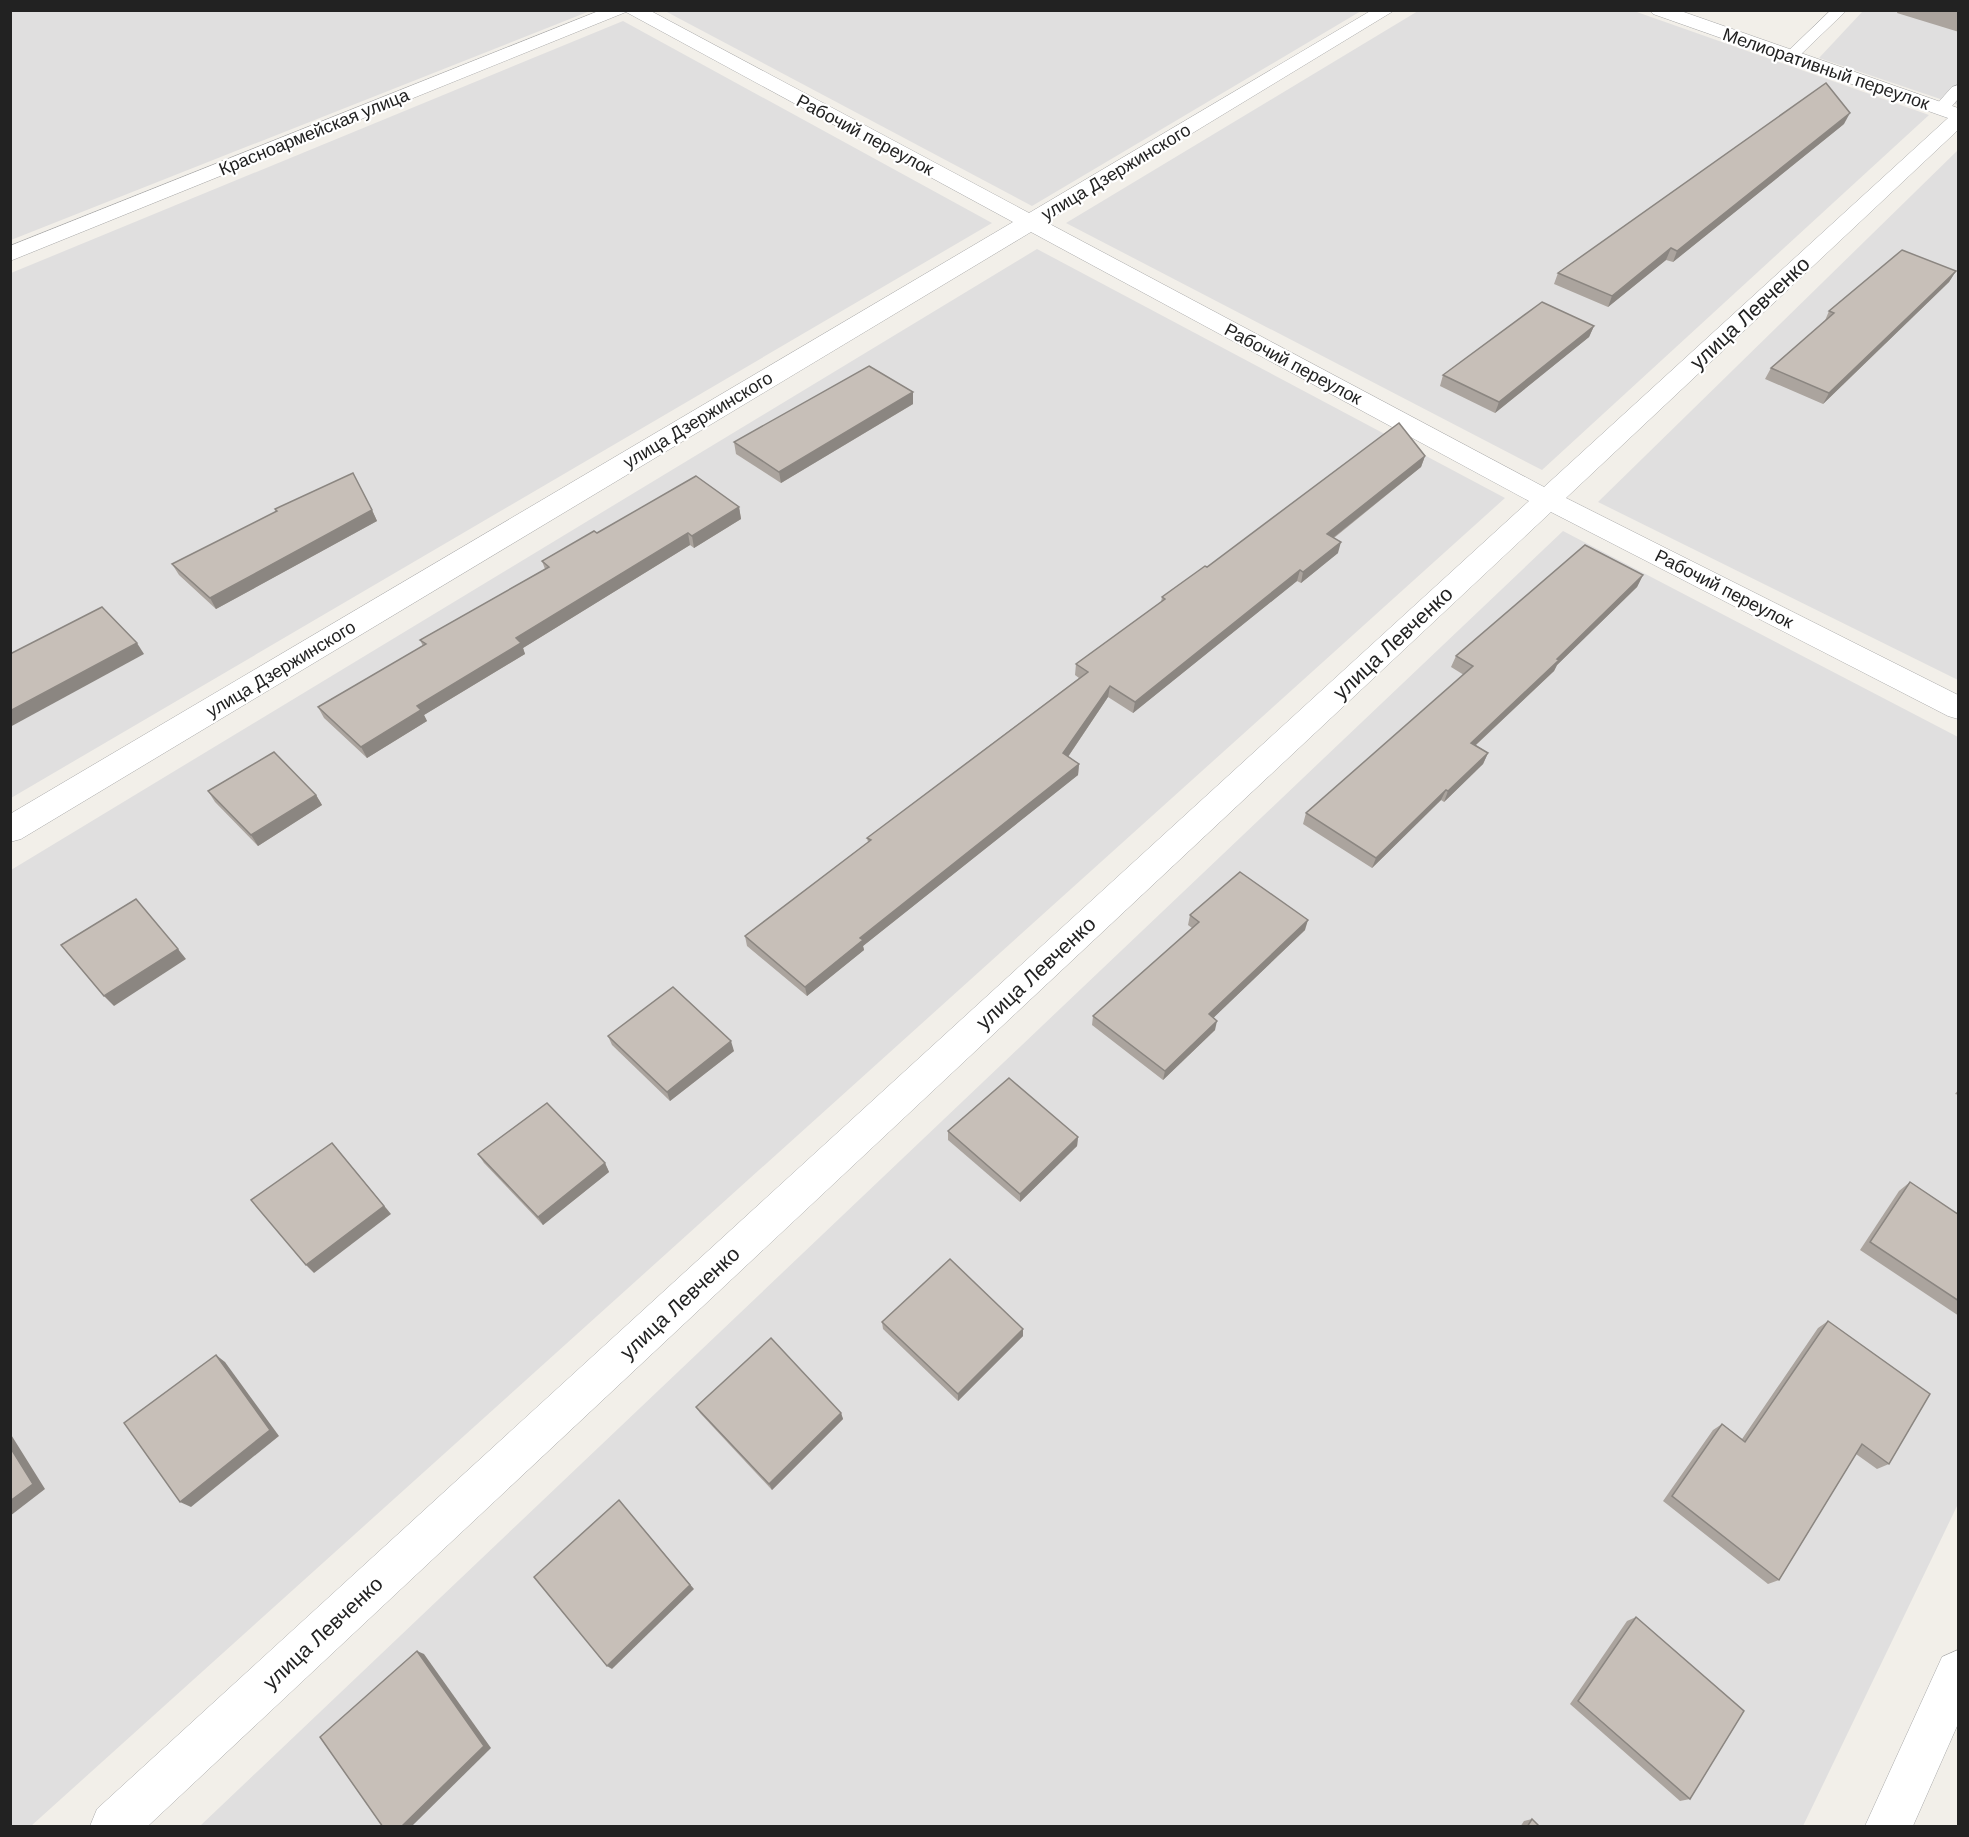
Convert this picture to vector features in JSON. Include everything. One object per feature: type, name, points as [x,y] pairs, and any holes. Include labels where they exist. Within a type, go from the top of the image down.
[{"type":"street","name":"Красноармейская улица","points":[[10,255],[618,10]]},
{"type":"street","name":"Рабочий переулок","points":[[634,10],[1029,224],[1548,500],[1959,708]]},
{"type":"street","name":"улица Дзержинского","points":[[10,830],[1386,10]]},
{"type":"street","name":"Мелиоративный переулок","points":[[1659,10],[1953,115]]},
{"type":"street","name":"улица Левченко","points":[[114,1827],[1548,500],[1953,115]]},
{"type":"street","points":[[1889,1827],[1959,1673]]},
{"type":"lane","points":[[1790,57],[1840,10]]},
{"type":"lane","points":[[1953,115],[1959,90]]},
{"type":"shaded area","points":[[11,10],[590,10],[590,11],[11,240]]},
{"type":"shaded area","points":[[665,10],[1361,11],[1032,206]]},
{"type":"shaded area","points":[[1418,11],[1634,11],[1929,115],[1542,470],[1066,223]]},
{"type":"shaded area","points":[[1863,11],[1958,11],[1958,105],[1819,58]]},
{"type":"shaded area","points":[[623,21],[992,223],[11,798],[11,273]]},
{"type":"shaded area","points":[[1958,150],[1958,680],[1598,502]]},
{"type":"shaded area","points":[[1037,249],[1505,498],[31,1826],[11,1826],[11,870]]},
{"type":"shaded area","points":[[1563,531],[1958,737],[1958,1504],[1803,1826],[200,1826]]},
{"type":"building","points":[[1826,83],[1850,113],[1677,251],[1671,248],[1612,296],[1558,273]]},
{"type":"building","points":[[1902,250],[1956,271],[1829,393],[1771,368],[1834,313],[1829,311]]},
{"type":"building","points":[[1542,302],[1594,326],[1499,402],[1443,375]]},
{"type":"building","points":[[869,366],[913,392],[779,472],[734,442]]},
{"type":"building","points":[[1399,423],[1425,456],[1327,534],[1341,542],[1303,572],[1300,570],[1135,702],[1110,686],[1063,753],[1079,764],[860,938],[863,940],[805,987],[745,936],[871,840],[867,838],[1088,672],[1076,664],[1165,599],[1162,597],[1205,566],[1207,567]]},
{"type":"building","points":[[353,473],[372,510],[210,598],[172,564],[277,511],[275,509]]},
{"type":"building","points":[[696,476],[739,507],[692,536],[688,533],[516,638],[521,643],[417,706],[421,710],[361,747],[318,707],[426,644],[420,640],[549,567],[542,561],[594,531],[597,533]]},
{"type":"building","points":[[1585,545],[1643,575],[1557,659],[1559,660],[1471,743],[1488,753],[1376,858],[1306,813],[1473,666],[1456,656]]},
{"type":"building","points":[[102,607],[137,643],[10,711],[10,654]]},
{"type":"building","points":[[274,752],[316,795],[251,835],[208,791]]},
{"type":"building","points":[[1240,872],[1308,920],[1209,1014],[1217,1021],[1165,1071],[1093,1016],[1199,922],[1190,915]]},
{"type":"building","points":[[136,899],[178,949],[104,996],[61,945]]},
{"type":"building","points":[[673,987],[731,1041],[667,1092],[608,1036]]},
{"type":"building","points":[[1009,1078],[1078,1137],[1020,1194],[948,1131]]},
{"type":"building","points":[[547,1103],[605,1163],[538,1217],[478,1154]]},
{"type":"building","points":[[332,1143],[384,1206],[306,1265],[251,1200]]},
{"type":"building","points":[[1910,1182],[1959,1215],[1959,1301],[1870,1242]]},
{"type":"building","points":[[950,1259],[1023,1329],[958,1394],[882,1322]]},
{"type":"building","points":[[1828,1321],[1930,1394],[1889,1464],[1862,1444],[1779,1580],[1672,1496],[1722,1424],[1745,1442]]},
{"type":"building","points":[[771,1338],[841,1413],[769,1484],[696,1407]]},
{"type":"building","points":[[216,1355],[270,1430],[180,1502],[124,1423]]},
{"type":"building","points":[[10,1447],[33,1484],[10,1501]]},
{"type":"building","points":[[619,1500],[690,1585],[607,1666],[534,1577]]},
{"type":"building","points":[[1636,1617],[1744,1711],[1690,1799],[1578,1701]]},
{"type":"building","points":[[417,1651],[484,1746],[401,1827],[383,1827],[320,1737]]},
{"type":"building","points":[[1532,1819],[1540,1827],[1527,1827]]}]
